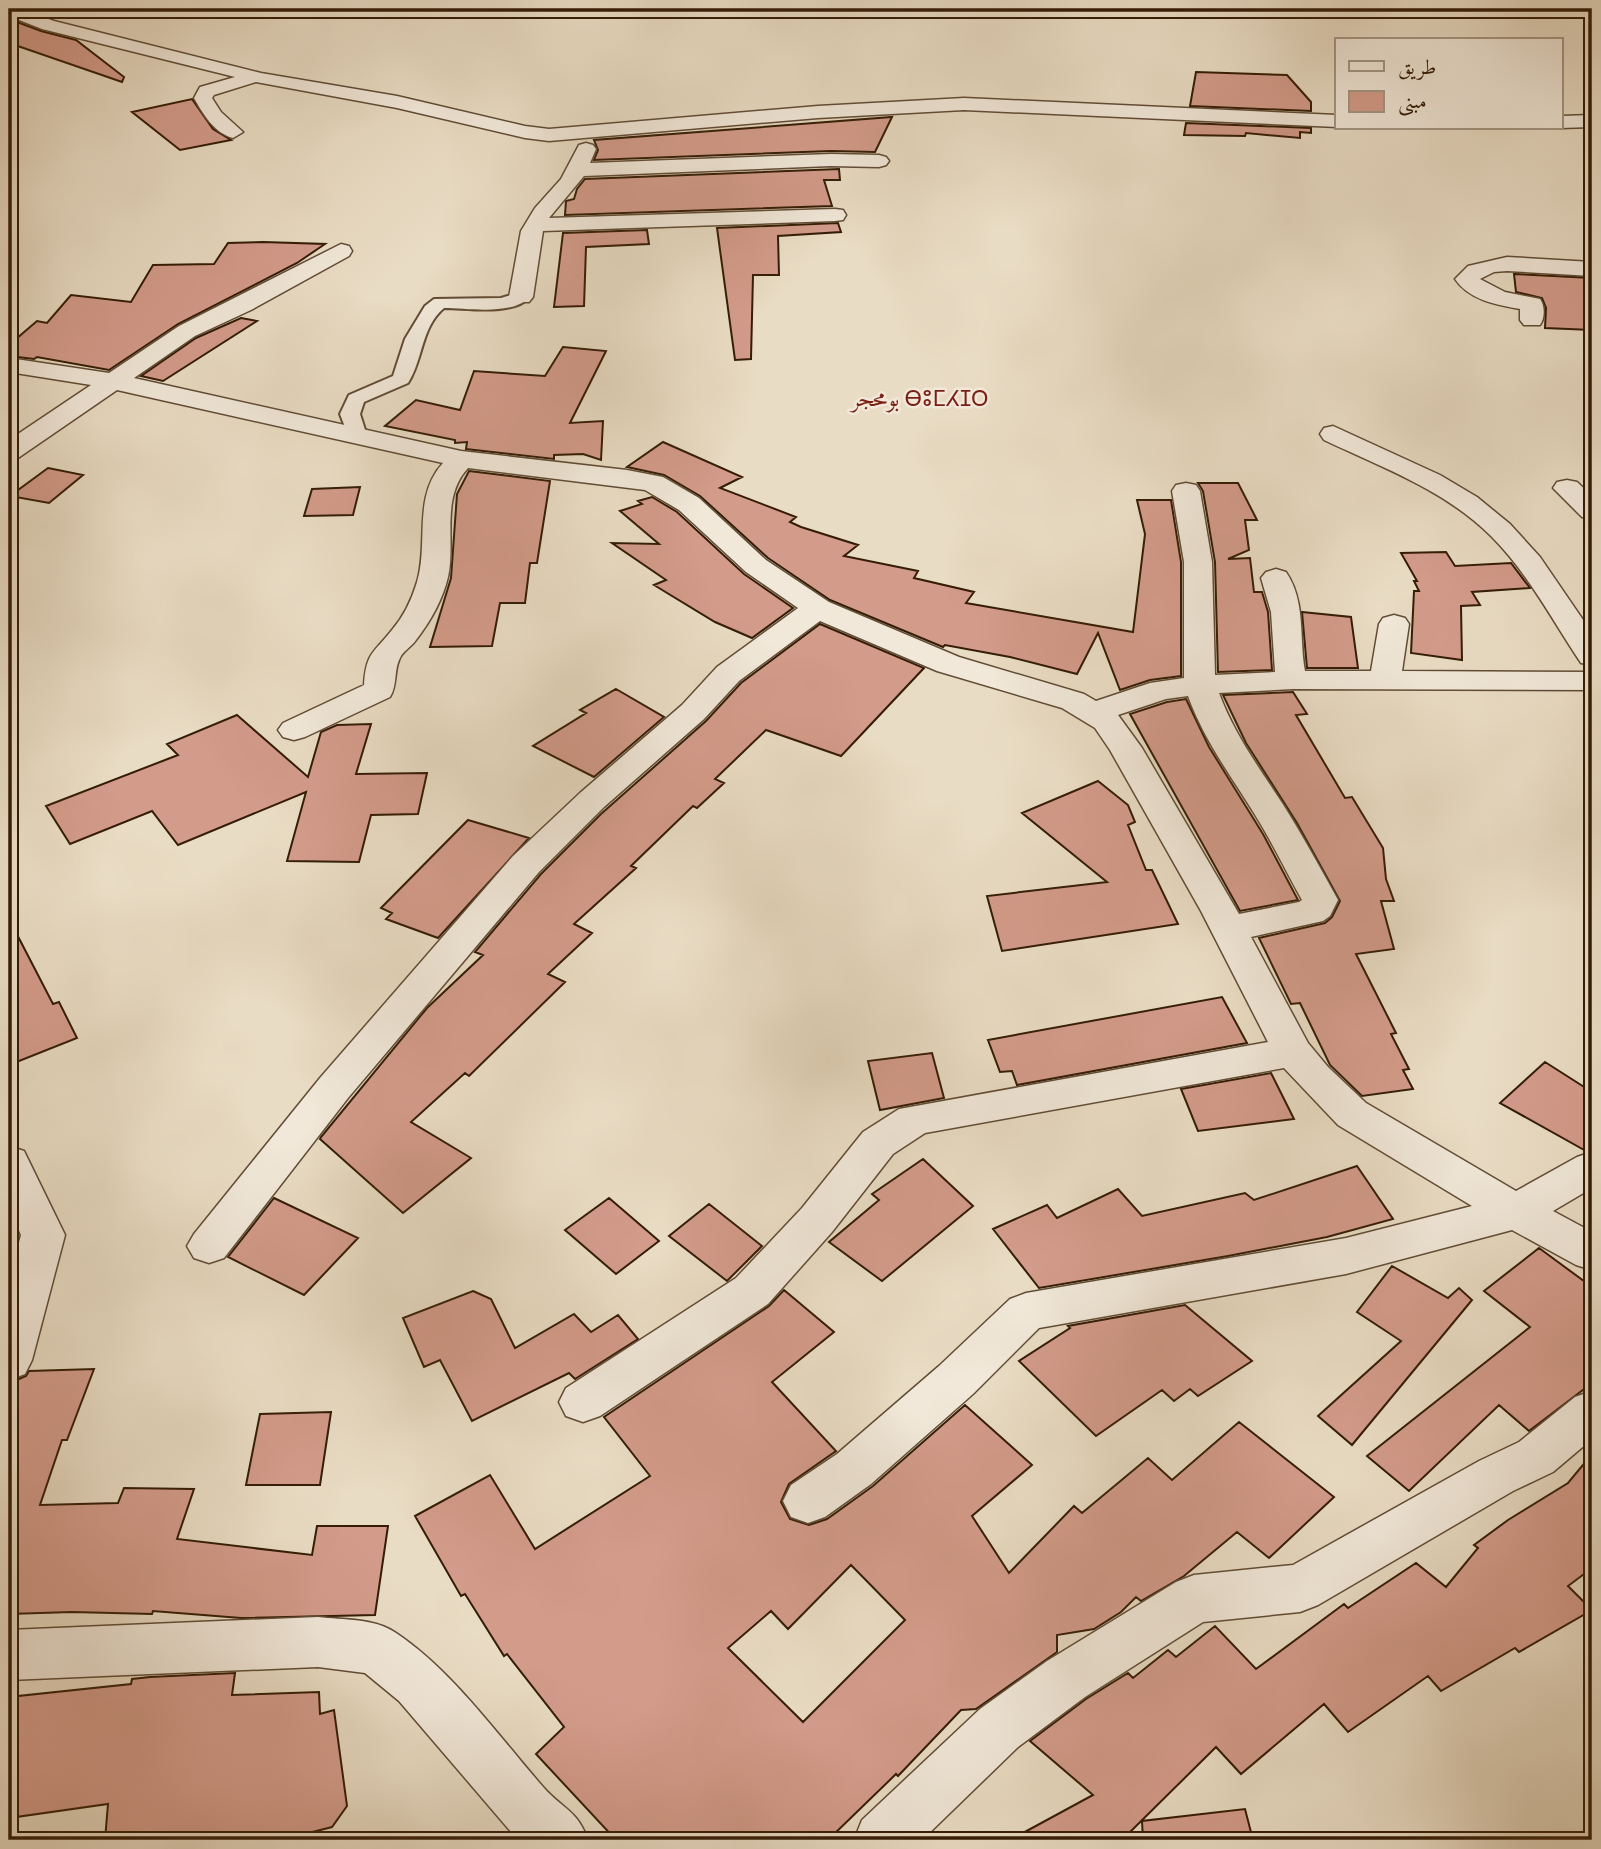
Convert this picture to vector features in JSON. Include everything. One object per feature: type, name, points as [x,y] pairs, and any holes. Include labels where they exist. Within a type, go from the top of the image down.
[{"type":"street","points":[[15,16],[255,77],[549,135],[818,112],[964,104],[1335,121]]},
{"type":"street","points":[[233,132],[214,117],[203,98],[207,91],[216,87],[255,77]]},
{"type":"street","points":[[1562,122],[1592,121]]},
{"type":"street","points":[[357,436],[350,414],[356,399],[401,379],[414,339],[430,310],[439,303],[502,303],[521,297],[529,237],[535,225],[577,170],[591,132]]},
{"type":"street","points":[[577,170],[831,160],[879,161]]},
{"type":"street","points":[[535,225],[835,215]]},
{"type":"street","points":[[9,452],[187,331],[243,305],[341,251]]},
{"type":"street","points":[[1532,320],[1532,304],[1493,296],[1466,279],[1471,273],[1501,264],[1592,270]]},
{"type":"street","points":[[9,365],[113,381],[461,459],[653,483],[689,504],[756,566],[818,608],[948,664],[1073,701],[1094,712],[1106,721],[1126,748],[1228,929],[1293,1052],[1314,1077],[1352,1114],[1516,1212],[1592,1253]]},
{"type":"street","points":[[1333,433],[1445,489],[1484,515],[1510,540],[1592,656]]},
{"type":"street","points":[[294,730],[379,690],[380,673],[387,652],[404,636],[427,598],[434,575],[439,498],[449,472],[461,459]]},
{"type":"street","points":[[1567,488],[1592,511]]},
{"type":"street","points":[[1186,491],[1198,562],[1200,685],[1212,718],[1232,755],[1278,824],[1320,900],[1317,907],[1310,912],[1228,929]]},
{"type":"street","points":[[1276,578],[1286,612],[1289,668],[1293,680]]},
{"type":"street","points":[[209,1246],[334,1088],[526,864],[592,800],[693,712],[728,674],[818,608]]},
{"type":"street","points":[[1385,680],[1394,624]]},
{"type":"street","points":[[1094,712],[1161,690],[1200,685],[1293,680],[1592,681]]},
{"type":"street","points":[[583,1402],[752,1291],[817,1220],[878,1143],[914,1120],[1293,1052]]},
{"type":"street","points":[[9,1162],[43,1235],[9,1360]]},
{"type":"street","points":[[808,1501],[854,1469],[956,1380],[1026,1312],[1346,1256],[1516,1212],[1592,1168]]},
{"type":"street","points":[[883,1840],[999,1728],[1066,1679],[1194,1600],[1300,1587],[1433,1511],[1536,1457],[1592,1411]]},
{"type":"street","points":[[9,1655],[318,1642],[376,1649],[418,1683],[528,1812],[560,1840]]},
{"type":"building","points":[[9,19],[76,40],[124,77],[122,82],[9,43]]},
{"type":"building","points":[[1196,72],[1287,75],[1311,102],[1311,111],[1190,106]]},
{"type":"building","points":[[192,99],[213,129],[231,140],[180,150],[132,112]]},
{"type":"building","points":[[892,117],[875,152],[831,151],[594,160],[598,150],[594,140]]},
{"type":"building","points":[[1186,123],[1311,128],[1311,133],[1300,132],[1300,138],[1246,133],[1245,136],[1184,135]]},
{"type":"building","points":[[839,169],[840,180],[824,180],[832,206],[565,215],[566,201],[574,199],[577,189],[585,179]]},
{"type":"building","points":[[838,223],[841,232],[778,236],[779,275],[753,275],[751,359],[735,360],[717,228]]},
{"type":"building","points":[[647,230],[649,244],[586,247],[584,306],[554,307],[563,233]]},
{"type":"building","points":[[228,243],[325,244],[297,263],[178,324],[109,370],[37,357],[34,359],[9,356],[9,345],[37,321],[47,323],[71,295],[131,302],[153,265],[214,264]]},
{"type":"building","points":[[1514,274],[1592,278],[1592,330],[1545,328],[1546,308],[1542,298],[1516,292]]},
{"type":"building","points":[[241,318],[257,321],[163,381],[141,376],[196,338]]},
{"type":"building","points":[[563,347],[606,351],[570,423],[603,421],[601,460],[583,454],[554,455],[554,459],[466,449],[467,442],[455,443],[455,440],[385,426],[416,400],[460,410],[474,371],[545,376]]},
{"type":"building","points":[[663,442],[742,477],[720,488],[796,517],[790,522],[801,527],[858,545],[844,556],[918,571],[914,578],[974,592],[966,603],[1133,632],[1145,534],[1137,500],[1171,500],[1181,562],[1181,676],[1150,680],[1120,690],[1098,633],[1077,674],[1010,657],[945,645],[943,647],[830,600],[768,558],[700,496],[664,475],[627,467]]},
{"type":"building","points":[[48,468],[83,475],[49,503],[10,496]]},
{"type":"building","points":[[469,471],[550,481],[537,563],[530,563],[525,603],[500,603],[492,646],[430,647],[451,578],[457,494]]},
{"type":"building","points":[[1198,483],[1238,483],[1257,520],[1245,520],[1249,550],[1228,559],[1250,558],[1254,592],[1262,592],[1268,612],[1272,670],[1218,672],[1215,562],[1203,491]]},
{"type":"building","points":[[360,487],[353,515],[304,516],[312,489]]},
{"type":"building","points":[[652,497],[677,512],[744,574],[793,608],[752,638],[715,622],[654,585],[666,580],[612,543],[659,544],[620,511],[642,504],[638,501]]},
{"type":"building","points":[[1446,552],[1455,566],[1511,563],[1530,588],[1472,592],[1480,605],[1461,606],[1462,660],[1411,653],[1414,591],[1419,591],[1414,581],[1417,581],[1401,553]]},
{"type":"building","points":[[1302,612],[1351,617],[1358,668],[1307,668]]},
{"type":"building","points":[[820,624],[924,668],[841,756],[766,730],[715,779],[724,783],[697,808],[693,806],[631,866],[636,868],[574,924],[592,933],[548,974],[565,982],[469,1076],[465,1073],[411,1122],[471,1158],[403,1213],[320,1139],[321,1137],[427,1008],[483,955],[475,952],[541,874],[601,814],[706,721],[741,683]]},
{"type":"building","points":[[616,689],[664,717],[594,777],[533,746],[586,713],[580,710]]},
{"type":"building","points":[[1293,692],[1307,714],[1296,715],[1345,798],[1352,797],[1383,848],[1386,879],[1394,901],[1381,901],[1394,949],[1356,954],[1396,1033],[1391,1034],[1409,1069],[1403,1070],[1413,1089],[1362,1096],[1330,1065],[1300,1003],[1291,1004],[1259,938],[1325,923],[1332,917],[1340,901],[1297,823],[1246,743],[1223,695]]},
{"type":"building","points":[[1186,699],[1209,747],[1263,834],[1298,900],[1240,911],[1130,714]]},
{"type":"building","points":[[237,715],[308,777],[321,732],[337,725],[371,724],[356,774],[427,773],[418,814],[371,815],[359,862],[287,861],[306,792],[178,845],[152,811],[70,844],[46,806],[178,755],[167,744]]},
{"type":"building","points":[[1098,781],[1128,805],[1135,822],[1128,825],[1146,870],[1152,870],[1178,924],[1002,951],[987,896],[1107,882],[1022,813]]},
{"type":"building","points":[[468,820],[529,838],[438,938],[386,919],[392,913],[381,908]]},
{"type":"building","points":[[9,919],[53,1004],[59,1002],[77,1038],[9,1065]]},
{"type":"building","points":[[1222,997],[1247,1043],[1017,1085],[1012,1071],[1000,1072],[988,1040]]},
{"type":"building","points":[[932,1053],[944,1098],[880,1110],[868,1061]]},
{"type":"building","points":[[1545,1062],[1592,1092],[1592,1150],[1586,1151],[1500,1103]]},
{"type":"building","points":[[1271,1073],[1294,1119],[1198,1131],[1181,1089]]},
{"type":"building","points":[[923,1159],[973,1206],[882,1281],[829,1242],[879,1200],[872,1194]]},
{"type":"building","points":[[1357,1166],[1393,1219],[1327,1237],[1228,1256],[1039,1288],[993,1229],[1047,1205],[1057,1218],[1118,1189],[1142,1216],[1245,1193],[1254,1200]]},
{"type":"building","points":[[274,1198],[358,1238],[304,1295],[228,1257]]},
{"type":"building","points":[[609,1198],[659,1241],[616,1274],[565,1230]]},
{"type":"building","points":[[709,1204],[762,1246],[727,1281],[669,1236]]},
{"type":"building","points":[[1539,1248],[1592,1287],[1592,1383],[1529,1431],[1499,1405],[1409,1491],[1367,1456],[1530,1327],[1484,1291]]},
{"type":"building","points":[[1392,1266],[1448,1298],[1459,1288],[1472,1300],[1352,1445],[1318,1416],[1401,1341],[1357,1312]]},
{"type":"building","points":[[784,1290],[834,1332],[772,1382],[836,1451],[789,1484],[781,1502],[790,1519],[809,1525],[827,1519],[873,1486],[965,1405],[1032,1465],[972,1516],[1009,1573],[1074,1506],[1082,1513],[1148,1458],[1172,1480],[1239,1422],[1334,1497],[1269,1558],[1237,1532],[1184,1576],[1141,1601],[1136,1597],[1121,1612],[1094,1629],[1057,1635],[1057,1652],[976,1709],[961,1710],[898,1776],[896,1774],[828,1840],[616,1840],[536,1754],[564,1727],[507,1654],[504,1656],[465,1594],[461,1596],[415,1516],[490,1475],[535,1549],[650,1476],[604,1417],[769,1306]],"holes":[[[851,1565],[905,1620],[803,1722],[728,1648],[771,1611],[788,1629]]]},
{"type":"building","points":[[473,1291],[491,1299],[515,1348],[574,1314],[591,1332],[618,1315],[638,1339],[575,1379],[569,1373],[472,1421],[440,1360],[424,1367],[403,1318]]},
{"type":"building","points":[[1185,1305],[1252,1361],[1198,1396],[1190,1389],[1174,1401],[1162,1390],[1096,1436],[1019,1361],[1070,1328],[1068,1326]]},
{"type":"building","points":[[94,1369],[67,1440],[62,1440],[40,1505],[118,1503],[124,1488],[194,1489],[177,1539],[312,1555],[317,1526],[388,1526],[375,1615],[241,1618],[153,1611],[152,1614],[9,1614],[9,1392],[12,1382],[26,1376],[29,1371]]},
{"type":"building","points":[[331,1412],[320,1485],[246,1485],[260,1414]]},
{"type":"building","points":[[1592,1454],[1592,1568],[1568,1586],[1592,1610],[1519,1652],[1515,1648],[1441,1691],[1428,1676],[1348,1732],[1324,1704],[1241,1774],[1216,1747],[1122,1840],[1010,1840],[1093,1795],[1030,1741],[1086,1699],[1128,1673],[1133,1678],[1168,1650],[1176,1657],[1215,1626],[1256,1669],[1344,1604],[1348,1608],[1416,1563],[1446,1587],[1478,1548],[1474,1545],[1508,1520],[1568,1483]]},
{"type":"building","points":[[235,1673],[232,1695],[319,1692],[320,1714],[334,1710],[347,1806],[332,1827],[281,1840],[105,1840],[108,1804],[9,1818],[9,1697],[131,1684],[132,1679],[150,1677]]},
{"type":"building","points":[[1245,1809],[1253,1840],[1143,1840],[1142,1821]]},
{"type":"district","name":"بومحجر ⴱⵓⵎⵃⵊⵔ","points":[[920,399]]}]
